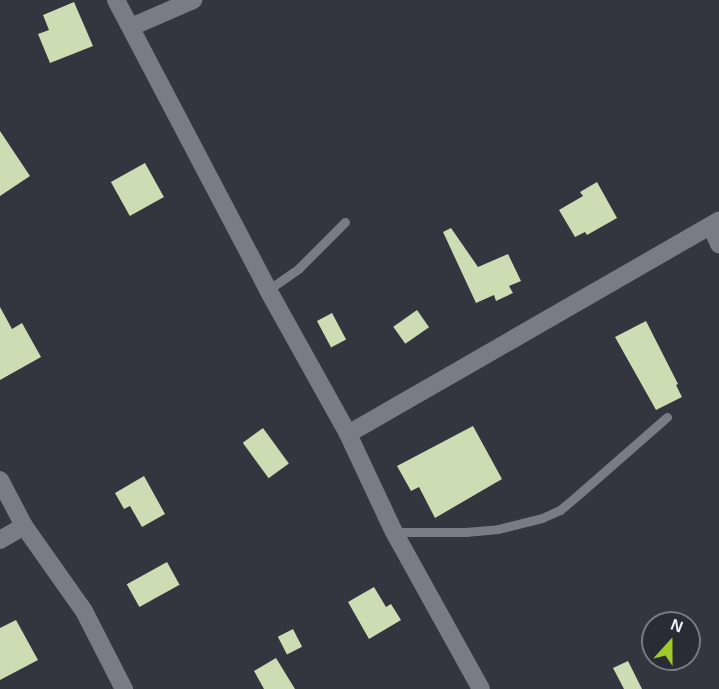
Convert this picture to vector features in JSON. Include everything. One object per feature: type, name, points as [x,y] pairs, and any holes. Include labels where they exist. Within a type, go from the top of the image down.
[{"type":"street","points":[[117,0],[268,290],[348,434],[394,532],[481,689]]},
{"type":"street","points":[[131,27],[193,0]]},
{"type":"street","points":[[348,434],[715,224],[719,244]]},
{"type":"street","points":[[0,480],[24,526],[84,611],[124,689]]},
{"type":"street","points":[[0,540],[24,526]]},
{"type":"lane","points":[[268,290],[299,268],[345,222]]},
{"type":"lane","points":[[394,532],[465,532],[498,529],[542,518],[566,505],[667,417]]},
{"type":"building","points":[[74,2],[93,46],[50,63],[38,34],[49,30],[43,15]]},
{"type":"building","points":[[0,131],[30,176],[0,196]]},
{"type":"building","points":[[145,163],[164,197],[130,216],[111,182]]},
{"type":"building","points":[[597,182],[617,218],[587,235],[585,232],[575,237],[559,210],[583,196],[580,192]]},
{"type":"building","points":[[451,228],[478,267],[508,254],[521,281],[509,286],[513,293],[496,301],[494,295],[476,303],[443,232]]},
{"type":"building","points":[[0,307],[12,329],[22,323],[41,357],[0,380]]},
{"type":"building","points":[[417,310],[429,327],[405,344],[393,327]]},
{"type":"building","points":[[332,313],[346,339],[331,347],[317,321]]},
{"type":"building","points":[[646,321],[678,384],[676,385],[682,397],[656,410],[615,337]]},
{"type":"building","points":[[473,426],[502,479],[435,518],[419,487],[411,491],[397,466]]},
{"type":"building","points":[[263,428],[289,464],[269,478],[243,443]]},
{"type":"building","points":[[144,476],[165,514],[142,527],[130,506],[124,509],[115,493]]},
{"type":"building","points":[[167,562],[180,585],[139,607],[127,584]]},
{"type":"building","points":[[374,587],[386,607],[391,604],[401,620],[369,639],[348,602]]},
{"type":"building","points":[[16,620],[38,660],[0,680],[0,628]]},
{"type":"building","points":[[293,629],[302,647],[287,655],[278,637]]},
{"type":"building","points":[[276,658],[295,689],[264,689],[254,671]]},
{"type":"building","points":[[628,661],[642,689],[624,689],[613,668]]}]
